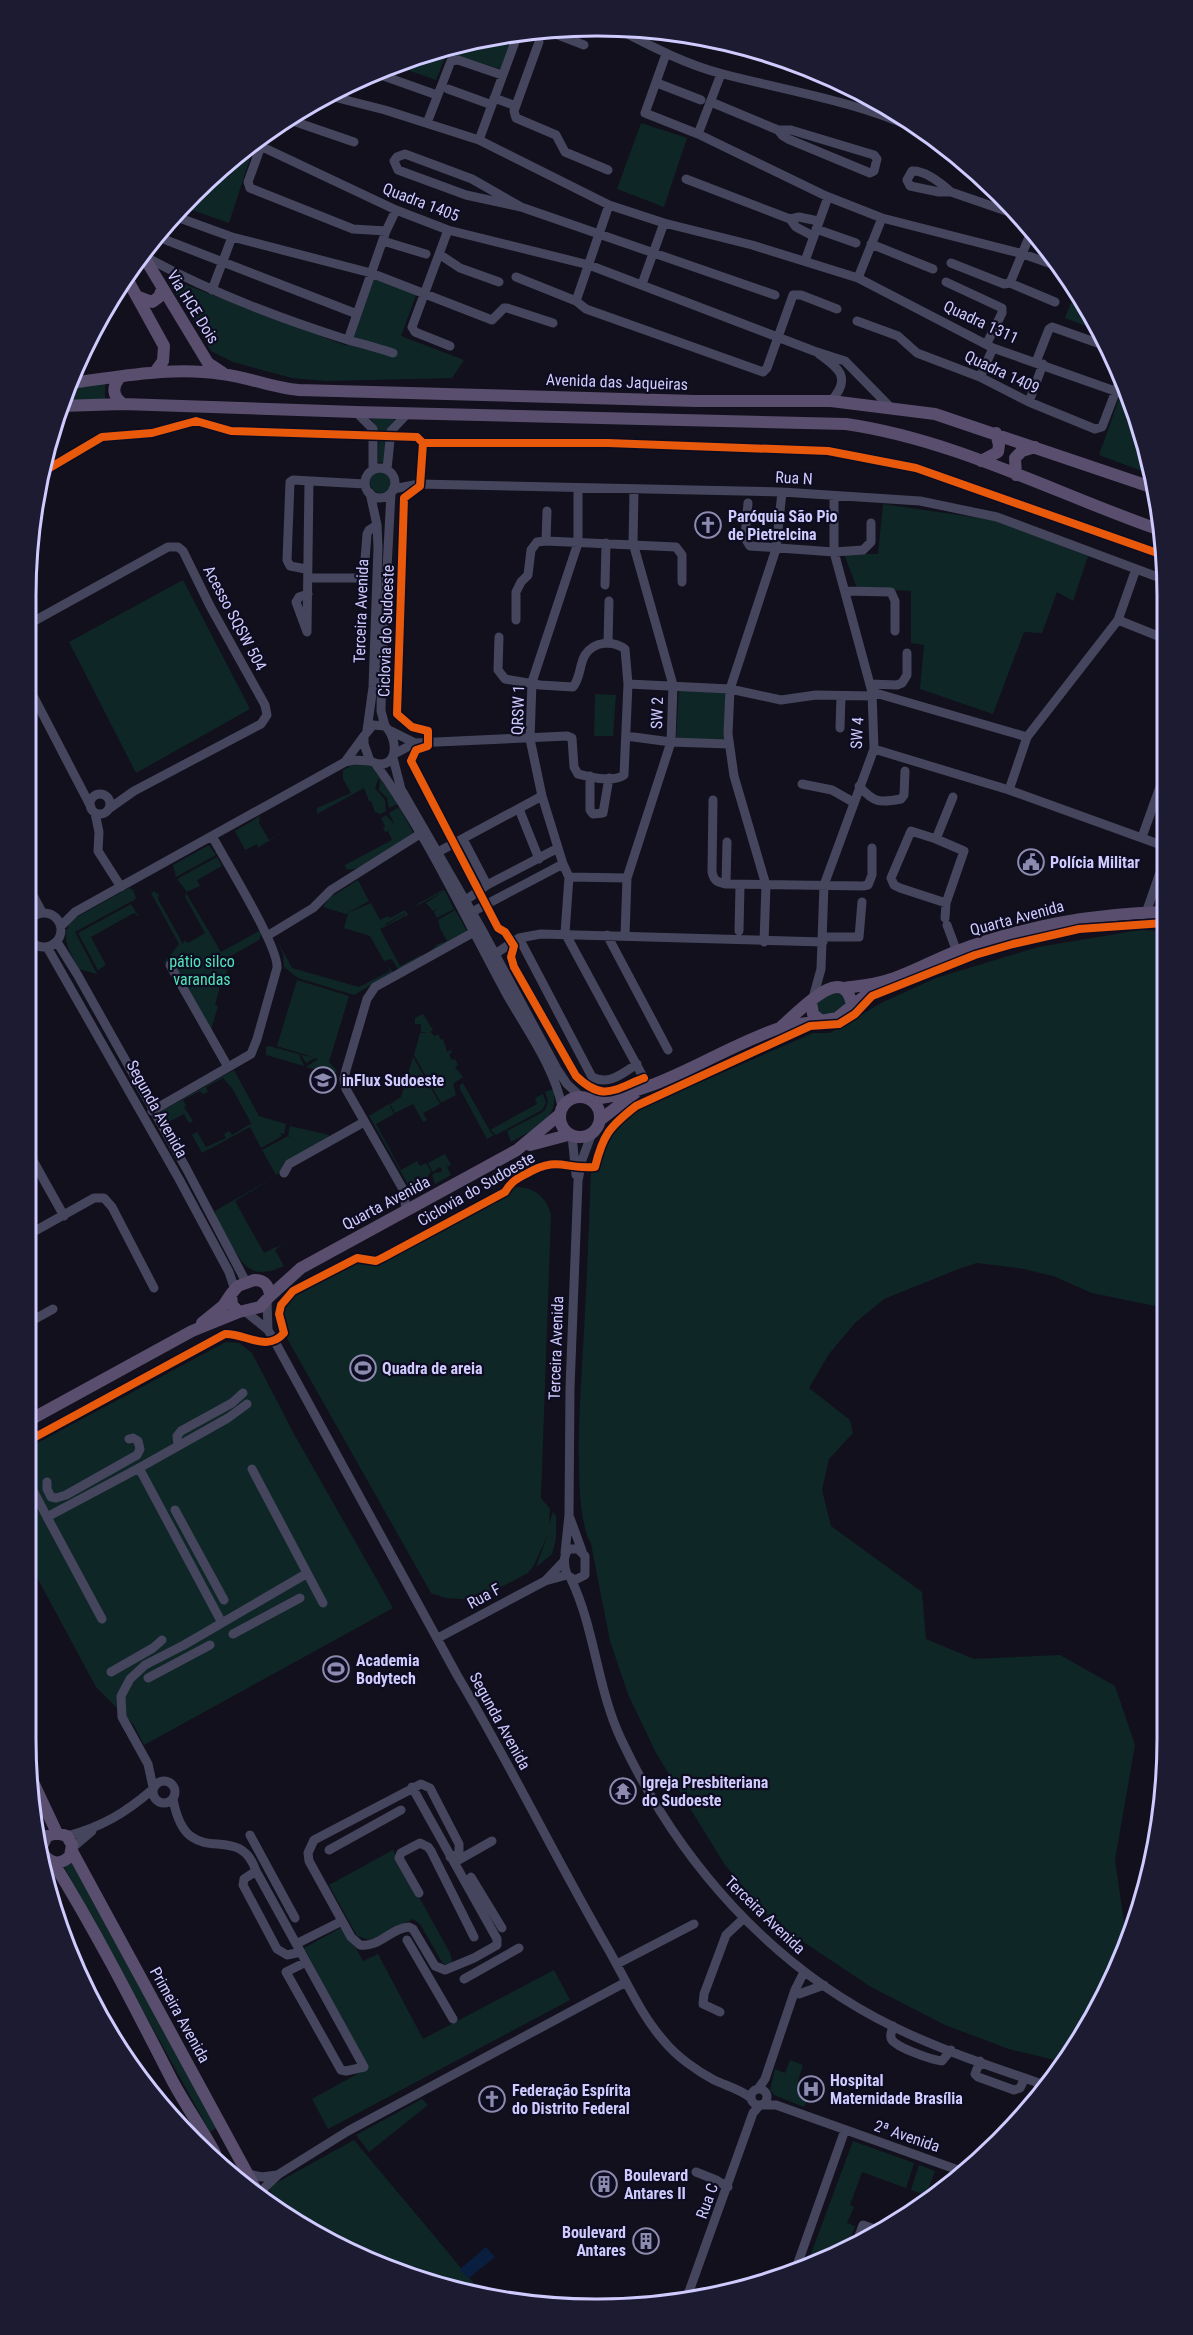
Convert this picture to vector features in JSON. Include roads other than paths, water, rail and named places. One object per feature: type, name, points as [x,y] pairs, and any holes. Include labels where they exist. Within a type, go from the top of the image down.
[{"type":"main road","name":"Via HCE Dois","points":[[147,262],[208,363],[224,374]]},
{"type":"main road","points":[[131,284],[164,346],[163,361],[155,372]]},
{"type":"main road","points":[[139,297],[152,302],[159,297],[162,289]]},
{"type":"main road","name":"Avenida das Jaqueiras","points":[[79,382],[184,370],[224,374],[285,389],[711,401],[831,400],[935,414],[1146,485]]},
{"type":"main road","points":[[120,377],[114,385],[114,392],[116,398],[123,404]]},
{"type":"main road","points":[[276,408],[287,400],[285,389]]},
{"type":"main road","points":[[776,421],[783,412],[780,399]]},
{"type":"main road","points":[[711,401],[707,410],[711,421]]},
{"type":"main road","points":[[70,405],[123,404],[846,424],[887,430],[981,461],[1153,528]]},
{"type":"main road","points":[[981,461],[998,452],[996,433]]},
{"type":"main road","points":[[1016,475],[1015,458],[1022,452],[1035,447]]},
{"type":"main road","name":"Quarta Avenida","points":[[852,1006],[884,982],[957,952],[1025,930],[1064,921],[1157,912]]},
{"type":"main road","name":"Quarta Avenida","points":[[840,987],[884,982]]},
{"type":"main road","points":[[644,1087],[600,1120],[592,1133],[579,1137],[570,1135],[562,1127],[561,1111],[568,1100],[584,1097],[607,1098],[644,1087],[780,1028],[837,1018],[852,1006],[848,992],[840,987],[825,990],[780,1028]]},
{"type":"main road","points":[[812,1000],[813,1014],[821,1021]]},
{"type":"main road","points":[[584,1097],[598,1107],[600,1120]]},
{"type":"main road","name":"Quarta Avenida","points":[[523,1147],[561,1111]]},
{"type":"main road","name":"Quarta Avenida","points":[[268,1298],[301,1268],[523,1147],[570,1135]]},
{"type":"main road","points":[[192,1331],[223,1306],[233,1292],[246,1281],[261,1280],[301,1268]]},
{"type":"main road","points":[[36,1417],[192,1331],[260,1307],[268,1298],[267,1284],[261,1280]]},
{"type":"main road","points":[[233,1292],[232,1305],[243,1312]]},
{"type":"main road","name":"Primeira Avenida","points":[[39,1792],[252,2180]]},
{"type":"main road","points":[[45,1838],[47,1836],[67,1842],[63,1862],[50,1859]]},
{"type":"main road","points":[[50,1862],[73,1893],[190,2113],[211,2145]]},
{"type":"main road","points":[[212,2146],[217,2135],[227,2136]]},
{"type":"street","points":[[563,37],[584,45]]},
{"type":"street","points":[[633,37],[666,54],[721,74],[865,108],[886,117]]},
{"type":"street","points":[[539,42],[514,111],[516,118],[556,135],[565,152],[608,170]]},
{"type":"street","points":[[479,140],[513,43]]},
{"type":"street","points":[[666,54],[645,113],[698,134],[828,197],[882,218],[1023,254],[1046,262]]},
{"type":"street","points":[[427,123],[448,65],[453,60],[502,75]]},
{"type":"street","points":[[698,134],[706,101],[721,74]]},
{"type":"street","points":[[387,77],[437,95]]},
{"type":"street","points":[[657,83],[778,130],[791,130],[874,155],[877,159],[874,171],[870,173],[788,139],[778,130]]},
{"type":"street","points":[[448,89],[516,106]]},
{"type":"street","points":[[340,99],[479,140],[609,205],[664,223],[752,245],[858,278],[882,218]]},
{"type":"street","points":[[296,123],[354,142]]},
{"type":"street","name":"Quadra 1405","points":[[262,147],[396,210],[448,230],[589,264],[814,351]]},
{"type":"street","points":[[255,152],[248,182],[250,188],[353,229],[385,236],[426,254]]},
{"type":"street","name":"Quadra 1405","points":[[521,207],[472,179],[405,154],[397,157],[394,162],[398,170],[466,195],[521,207],[654,252]]},
{"type":"street","points":[[686,179],[790,219],[796,227],[816,228]]},
{"type":"street","points":[[951,192],[1002,209]]},
{"type":"street","points":[[805,261],[828,197]]},
{"type":"street","points":[[576,301],[609,205]]},
{"type":"street","points":[[348,340],[396,210]]},
{"type":"street","points":[[790,219],[800,217],[816,228],[856,243]]},
{"type":"street","points":[[182,219],[232,237],[371,273],[492,320],[504,308],[507,308],[553,323]]},
{"type":"street","points":[[642,284],[664,223]]},
{"type":"street","points":[[448,230],[412,329],[450,346]]},
{"type":"street","points":[[212,290],[232,237]]},
{"type":"street","points":[[166,240],[357,314]]},
{"type":"street","points":[[1010,283],[1028,240]]},
{"type":"street","points":[[871,244],[933,269]]},
{"type":"street","points":[[654,252],[775,295]]},
{"type":"street","points":[[439,254],[459,268],[499,282]]},
{"type":"street","points":[[150,258],[212,290],[348,340],[393,353]]},
{"type":"street","points":[[951,263],[1004,284],[1010,283],[1055,302]]},
{"type":"street","points":[[162,289],[167,279],[177,274]]},
{"type":"street","points":[[516,277],[576,301],[586,309],[760,372],[767,368],[793,295],[801,295],[837,309]]},
{"type":"street","name":"Quadra 1311","points":[[858,278],[990,346],[1116,391]]},
{"type":"street","points":[[946,282],[1002,308],[980,377]]},
{"type":"street","name":"Quadra 1409","points":[[857,321],[898,336],[917,353],[980,377],[1029,402],[1099,429],[1102,427],[1116,391]]},
{"type":"street","points":[[1029,402],[1049,329],[1052,327],[1096,342]]},
{"type":"street","points":[[814,351],[833,364],[842,377],[842,386],[831,400]]},
{"type":"street","points":[[814,351],[845,361],[891,408]]},
{"type":"street","points":[[356,412],[374,429],[373,470],[367,476],[368,489]]},
{"type":"street","points":[[377,525],[367,534],[364,573],[361,578],[307,573],[290,566],[287,560],[290,485],[293,480],[368,489],[379,497],[392,491],[391,431],[408,413]]},
{"type":"street","points":[[373,470],[390,472]]},
{"type":"street","name":"Rua N","points":[[390,472],[411,484]]},
{"type":"street","points":[[308,594],[309,481]]},
{"type":"street","name":"Rua N","points":[[392,491],[411,484],[782,492],[920,501],[997,518],[1156,576]]},
{"type":"street","name":"Terceira Avenida","points":[[366,733],[373,687],[377,525],[368,489]]},
{"type":"street","name":"QRSW 1","points":[[565,933],[569,877],[543,796],[530,739],[532,682],[578,543],[578,489]]},
{"type":"street","name":"SW 2","points":[[625,935],[627,878],[671,742],[673,685],[633,543],[634,490]]},
{"type":"street","name":"Terceira Avenida","points":[[388,728],[381,711],[392,491]]},
{"type":"street","points":[[764,942],[766,885],[734,776],[729,744],[730,689],[776,549],[782,492]]},
{"type":"street","name":"SW 4","points":[[812,1000],[821,969],[824,885],[873,749],[872,691],[834,552],[834,496]]},
{"type":"street","points":[[748,503],[745,538],[747,544],[776,549],[834,552],[866,548],[871,542],[871,523]]},
{"type":"street","points":[[546,541],[547,511]]},
{"type":"street","points":[[516,620],[516,592],[528,575],[531,550],[537,542],[633,543],[676,547],[682,555],[682,582]]},
{"type":"street","points":[[605,585],[606,543]]},
{"type":"street","name":"Acesso SQSW 504","points":[[36,620],[168,548],[178,547],[183,551],[210,606],[265,705],[267,717],[261,724],[131,794],[108,810]]},
{"type":"street","points":[[1009,790],[1027,737],[1118,620],[1136,569]]},
{"type":"street","points":[[845,591],[891,592],[896,601],[895,631]]},
{"type":"street","points":[[608,642],[609,601]]},
{"type":"street","points":[[1118,620],[1157,636]]},
{"type":"street","points":[[36,944],[47,947],[57,942],[61,926],[75,912],[345,762],[354,760],[384,764],[415,743],[567,736],[572,738],[578,774],[609,778],[624,776],[628,684],[625,649],[620,644],[608,642],[594,647],[585,655],[579,680],[573,687],[511,681],[500,674],[498,670],[500,637]]},
{"type":"street","points":[[628,684],[730,689],[781,700],[816,694],[841,696],[902,683],[907,675],[907,653]]},
{"type":"street","points":[[872,691],[1027,737]]},
{"type":"street","points":[[840,728],[841,696]]},
{"type":"street","points":[[36,701],[93,810],[99,832],[98,851],[121,886]]},
{"type":"street","points":[[345,762],[373,725],[388,728],[415,743]]},
{"type":"street","points":[[388,728],[394,740],[394,756],[401,789],[466,900],[557,1069],[567,1084],[584,1097]]},
{"type":"street","points":[[366,733],[364,744],[373,762],[396,792],[420,834],[551,1074],[561,1111]]},
{"type":"street","points":[[626,736],[671,742],[729,744]]},
{"type":"street","points":[[873,749],[1009,790],[1157,843]]},
{"type":"street","points":[[860,786],[871,799],[876,801],[901,799],[904,795],[905,771]]},
{"type":"street","points":[[590,776],[590,810],[593,814],[603,813],[609,778]]},
{"type":"street","points":[[78,778],[88,789],[104,795],[110,803],[101,847],[106,864]]},
{"type":"street","points":[[802,784],[832,790],[853,802]]},
{"type":"street","name":"Acesso SQSW 504","points":[[104,795],[131,794]]},
{"type":"street","points":[[93,810],[93,798],[104,795]]},
{"type":"street","points":[[438,852],[543,796]]},
{"type":"street","points":[[936,839],[953,797]]},
{"type":"street","points":[[1142,837],[1157,797]]},
{"type":"street","points":[[713,800],[713,879],[726,884],[868,885],[872,875],[872,848]]},
{"type":"street","points":[[519,809],[539,859]]},
{"type":"street","points":[[93,810],[101,814],[108,810]]},
{"type":"street","points":[[945,903],[894,885],[891,878],[911,831],[964,851],[945,903],[946,922],[957,952]]},
{"type":"street","points":[[267,936],[313,908],[331,890],[420,834]]},
{"type":"street","points":[[152,1111],[251,1054],[277,965],[275,952],[267,936],[212,836]]},
{"type":"street","points":[[464,839],[487,885]]},
{"type":"street","points":[[726,884],[728,842]]},
{"type":"street","points":[[466,900],[487,885],[558,848]]},
{"type":"street","points":[[472,912],[563,864]]},
{"type":"street","points":[[569,877],[627,878]]},
{"type":"street","points":[[1146,913],[1157,881]]},
{"type":"street","points":[[739,931],[740,885]]},
{"type":"street","points":[[36,897],[47,913],[61,926]]},
{"type":"street","points":[[495,954],[519,938],[541,934],[625,935],[764,942],[859,937],[862,902]]},
{"type":"street","points":[[36,917],[47,913],[75,912]]},
{"type":"street","points":[[406,1211],[404,1191],[346,1089],[344,1079],[371,993],[382,982],[474,932]]},
{"type":"street","points":[[565,933],[637,1064],[644,1087]]},
{"type":"street","points":[[607,935],[668,1050]]},
{"type":"street","points":[[519,938],[592,1077],[602,1081],[614,1079],[637,1064]]},
{"type":"street","name":"Segunda Avenida","points":[[57,942],[81,980],[152,1111],[186,1168],[246,1281]]},
{"type":"street","name":"Segunda Avenida","points":[[47,947],[229,1272],[233,1292]]},
{"type":"street","points":[[170,965],[228,1067]]},
{"type":"street","points":[[821,969],[840,987]]},
{"type":"street","points":[[284,1173],[289,1164],[364,1122]]},
{"type":"street","points":[[578,1181],[582,1160],[592,1133]]},
{"type":"street","points":[[570,1135],[578,1181]]},
{"type":"street","points":[[36,1166],[64,1216]]},
{"type":"street","name":"Terceira Avenida","points":[[564,1557],[569,1515],[570,1388],[578,1181]]},
{"type":"street","points":[[404,1191],[421,1203]]},
{"type":"street","points":[[36,1231],[94,1198],[99,1197],[108,1201],[154,1288]]},
{"type":"street","name":"Segunda Avenida","points":[[268,1298],[268,1330]]},
{"type":"street","points":[[36,1318],[53,1309]]},
{"type":"street","name":"Segunda Avenida","points":[[243,1312],[268,1330],[651,2024],[674,2052],[712,2079],[758,2099]]},
{"type":"street","points":[[178,1446],[177,1436],[181,1431],[232,1403],[243,1393]]},
{"type":"street","points":[[47,1517],[228,1418],[247,1404]]},
{"type":"street","points":[[222,1408],[228,1418]]},
{"type":"street","points":[[47,1482],[47,1489],[51,1497],[61,1497],[135,1457],[140,1451],[136,1439],[129,1439]]},
{"type":"street","points":[[116,1466],[122,1476]]},
{"type":"street","points":[[139,1468],[222,1623]]},
{"type":"street","points":[[252,1469],[306,1574],[323,1602]]},
{"type":"street","points":[[106,1473],[112,1481]]},
{"type":"street","points":[[36,1496],[102,1619]]},
{"type":"street","points":[[175,1510],[224,1600]]},
{"type":"street","name":"Terceira Avenida","points":[[569,1515],[582,1551]]},
{"type":"street","points":[[175,1534],[186,1529]]},
{"type":"street","points":[[574,1548],[582,1551],[587,1563],[585,1575],[579,1580],[569,1577],[564,1557],[574,1548]]},
{"type":"street","name":"Rua F","points":[[545,1581],[564,1557]]},
{"type":"street","points":[[111,1672],[142,1660],[158,1658],[184,1645],[306,1574]]},
{"type":"street","name":"Terceira Avenida","points":[[582,1608],[585,1575]]},
{"type":"street","name":"Terceira Avenida","points":[[569,1577],[582,1608],[599,1677],[620,1737],[661,1813],[708,1880],[743,1919],[791,1963],[893,2026],[1039,2083]]},
{"type":"street","name":"Rua F","points":[[438,1638],[545,1581],[569,1577]]},
{"type":"street","points":[[204,1592],[216,1586]]},
{"type":"street","points":[[233,1634],[300,1598]]},
{"type":"street","points":[[259,1600],[268,1615]]},
{"type":"street","points":[[67,1842],[132,1809],[165,1802],[175,1793],[173,1786],[148,1764],[122,1717],[120,1705],[121,1696],[142,1660],[162,1640]]},
{"type":"street","points":[[184,1645],[189,1657]]},
{"type":"street","points":[[148,1678],[210,1645]]},
{"type":"street","points":[[153,1648],[158,1658]]},
{"type":"street","points":[[170,1652],[176,1664]]},
{"type":"street","points":[[148,1764],[153,1797],[165,1802],[175,1814],[185,1834],[202,1843],[226,1844],[240,1849],[251,1861],[364,2067],[341,2070],[286,1972],[306,1962]]},
{"type":"street","points":[[132,1809],[158,1782],[165,1781]]},
{"type":"street","points":[[452,1860],[459,1854],[459,1844],[430,1788],[422,1784],[412,1787],[314,1840],[308,1853],[309,1861],[342,1921],[356,1941],[366,1946],[371,1945],[400,1928],[412,1929],[453,2019]]},
{"type":"street","points":[[407,1940],[435,1966],[445,1970],[494,1948],[498,1942],[479,1898],[467,1877],[452,1860],[412,1787]]},
{"type":"street","points":[[329,1850],[400,1810]]},
{"type":"street","points":[[365,1812],[373,1827]]},
{"type":"street","points":[[250,1835],[295,1918]]},
{"type":"street","points":[[452,1860],[492,1841]]},
{"type":"street","points":[[418,1893],[399,1858],[401,1853],[416,1844],[424,1844],[428,1847],[474,1936]]},
{"type":"street","points":[[256,1872],[244,1879],[243,1885],[277,1949],[287,1955],[342,1921]]},
{"type":"street","points":[[448,1886],[467,1877]]},
{"type":"street","points":[[270,1896],[279,1890]]},
{"type":"street","points":[[479,1898],[502,1928]]},
{"type":"street","points":[[720,2012],[705,2006],[703,2001],[726,1935],[743,1919]]},
{"type":"street","points":[[617,1964],[694,1924]]},
{"type":"street","points":[[464,1979],[519,1948]]},
{"type":"street","points":[[474,1958],[480,1970]]},
{"type":"street","points":[[791,1963],[797,1992],[824,1985]]},
{"type":"street","name":"Rua C","points":[[690,2291],[790,2007],[807,1974]]},
{"type":"street","points":[[264,2189],[279,2174],[348,2131],[626,1982]]},
{"type":"street","points":[[893,2026],[892,2040],[914,2052],[942,2061],[951,2050]]},
{"type":"street","points":[[980,2061],[975,2074],[978,2077],[1014,2090],[1020,2088],[1025,2078]]},
{"type":"street","name":"2ª Avenida","points":[[758,2099],[956,2168]]},
{"type":"street","points":[[799,2261],[845,2130]]},
{"type":"street","points":[[696,2172],[728,2187]]},
{"type":"street","points":[[248,2174],[262,2177],[279,2174]]},
{"type":"street","points":[[860,2233],[863,2225],[870,2227]]},
{"type":"water","points":[[486,2247],[495,2257],[469,2278],[459,2270]]},
{"type":"place","name":"Paróquia São Pio de Pietrelcina","points":[[708,525]]},
{"type":"place","name":"Polícia Militar","points":[[1031,862]]},
{"type":"place","name":"inFlux Sudoeste","points":[[323,1080]]},
{"type":"place","name":"Quadra de areia","points":[[363,1368]]},
{"type":"place","name":"Academia Bodytech","points":[[336,1669]]},
{"type":"place","name":"Igreja Presbiteriana do Sudoeste","points":[[623,1791]]},
{"type":"place","name":"Hospital Maternidade Brasília","points":[[811,2089]]},
{"type":"place","name":"Federação Espírita do Distrito Federal","points":[[492,2099]]},
{"type":"place","name":"Boulevard Antares II","points":[[604,2184]]},
{"type":"place","name":"Boulevard Antares","points":[[646,2241]]},
{"type":"park label","name":"pátio silco varandas","points":[[202,970]]}]
